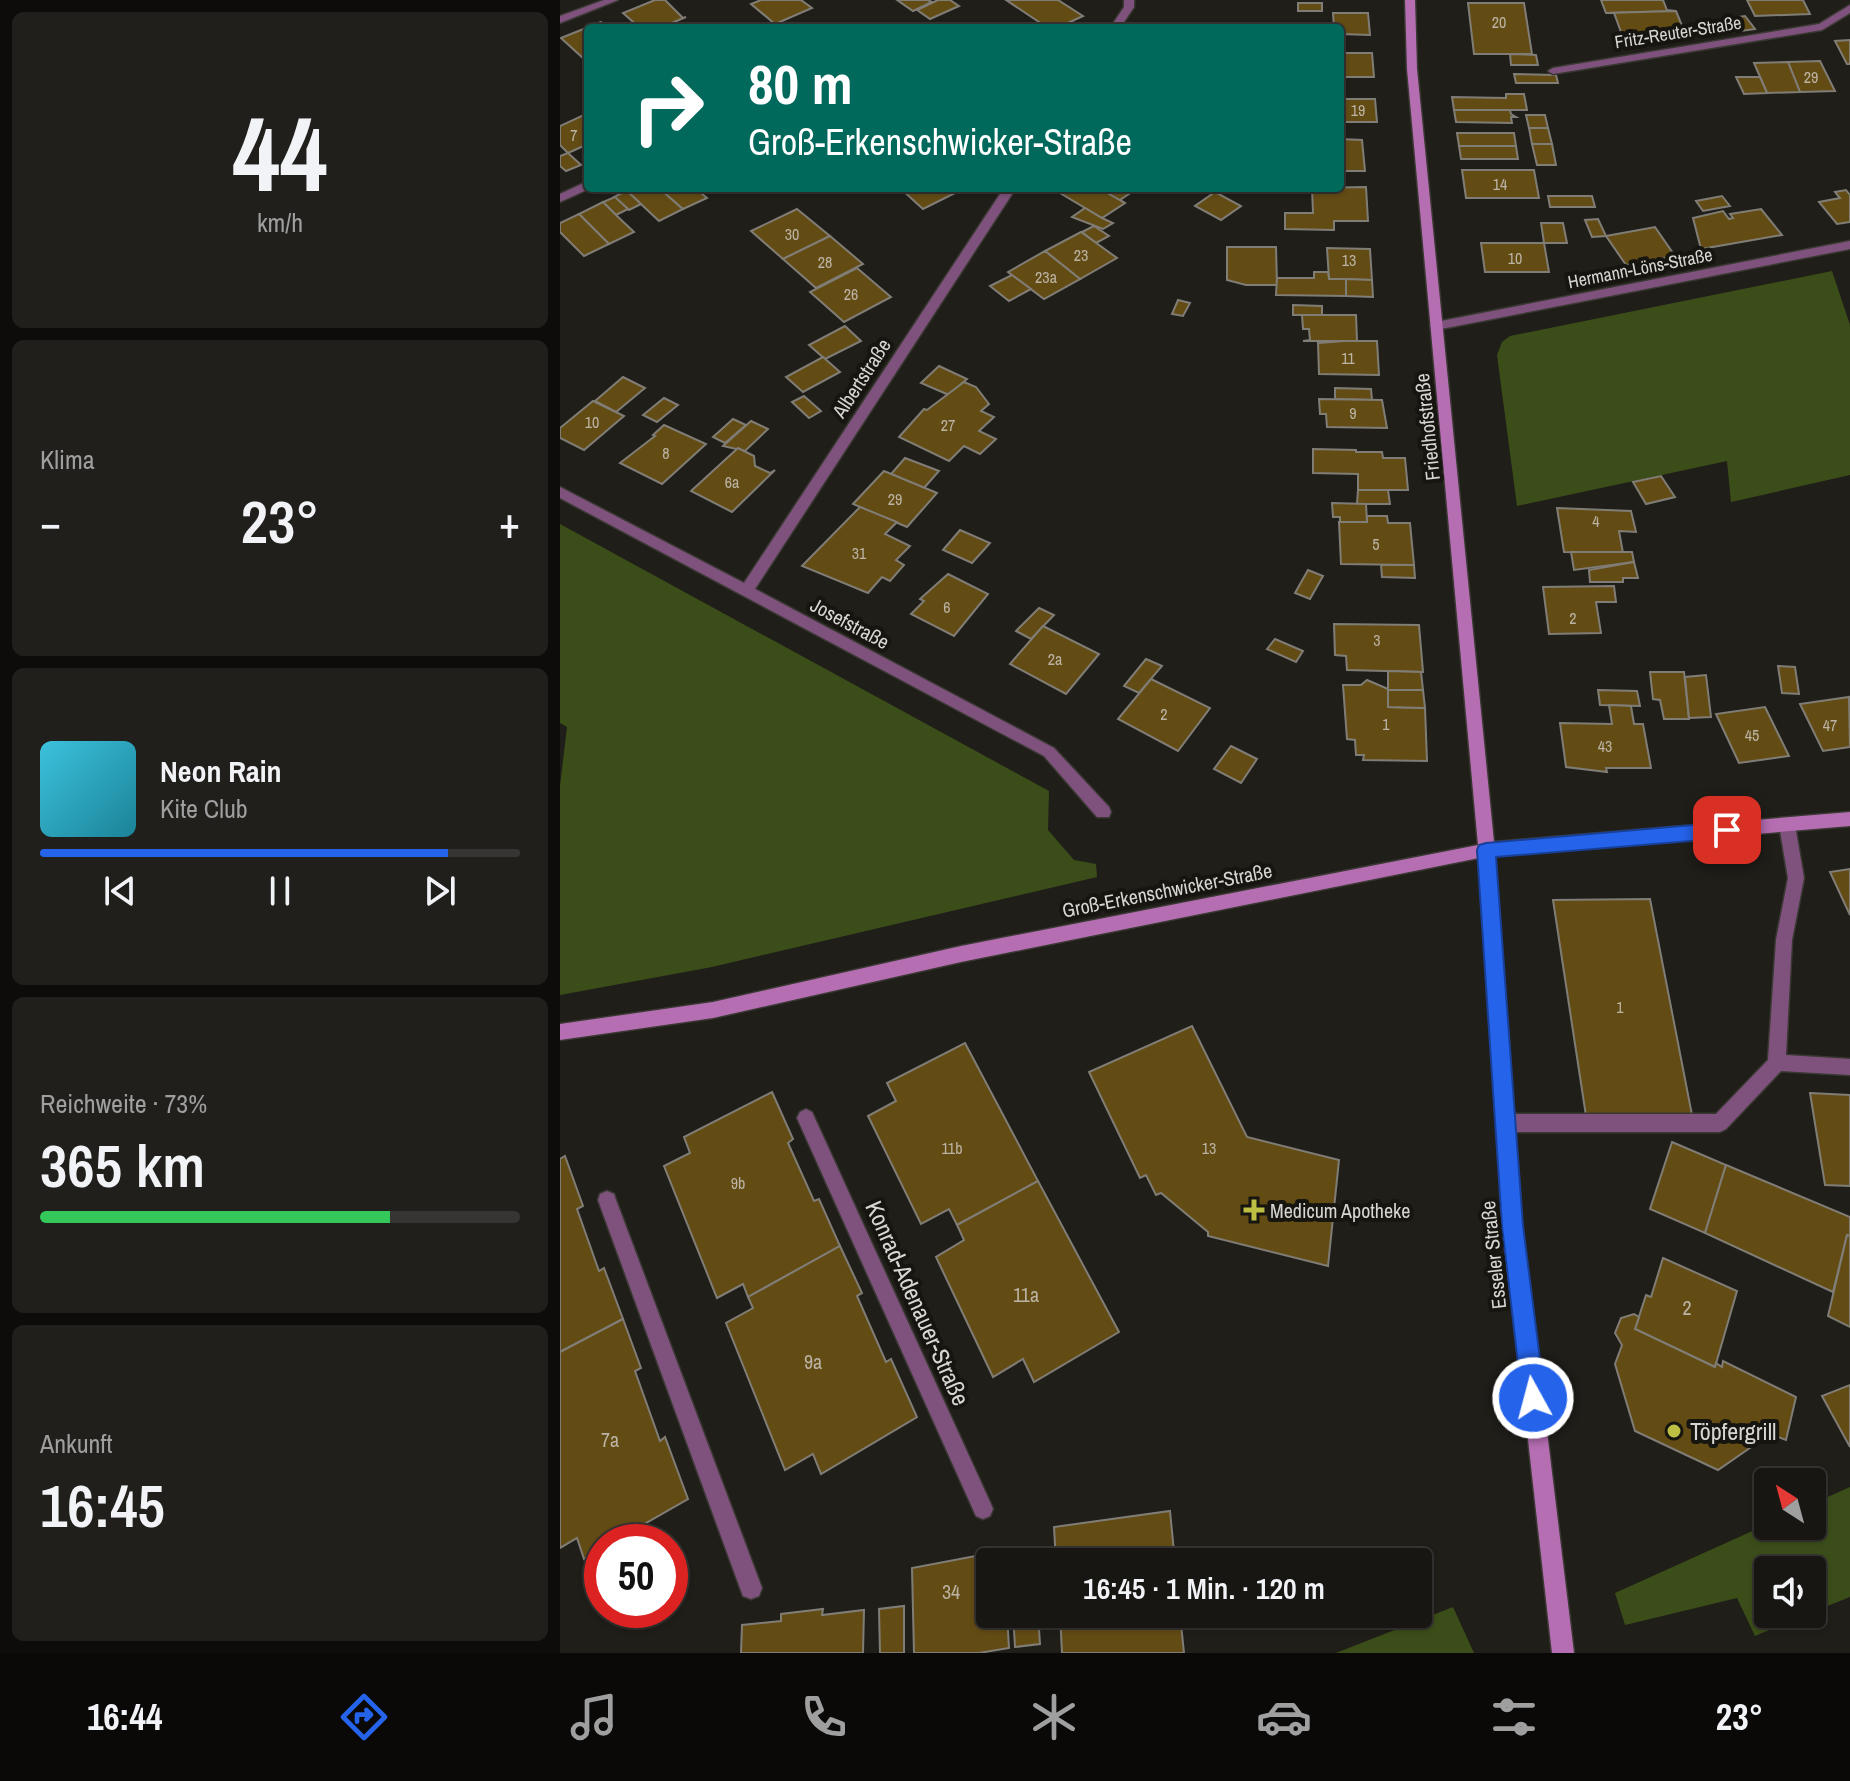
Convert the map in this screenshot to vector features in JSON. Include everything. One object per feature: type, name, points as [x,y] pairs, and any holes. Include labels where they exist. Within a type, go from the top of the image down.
[{"type":"main road","name":"Friedhofstraße","points":[[1410,0],[1412,69],[1459,538],[1486,850]]},
{"type":"main road","name":"Groß-Erkenschwicker-Straße","points":[[560,1032],[713,1010],[961,954],[1486,850],[1850,819]]},
{"type":"main road","name":"Esseler Straße","points":[[1486,850],[1513,1226],[1563,1653]]},
{"type":"street","points":[[560,20],[613,0]]},
{"type":"street","points":[[1118,24],[1129,7],[1129,0]]},
{"type":"street","name":"Fritz-Reuter-Straße","points":[[1553,71],[1822,27],[1850,8]]},
{"type":"street","points":[[560,198],[584,187]]},
{"type":"street","name":"Albertstraße","points":[[746,591],[1007,192]]},
{"type":"street","name":"Hermann-Löns-Straße","points":[[1436,326],[1850,245]]},
{"type":"street","name":"Josefstraße","points":[[560,492],[1049,752],[1103,812]]},
{"type":"street","points":[[1506,1123],[1720,1123],[1777,1063],[1784,940],[1796,878],[1787,825]]},
{"type":"street","points":[[1777,1063],[1850,1067]]},
{"type":"street","name":"Konrad-Adenauer-Straße","points":[[806,1118],[983,1509]]},
{"type":"street","points":[[607,1200],[751,1588]]},
{"type":"green space","points":[[1832,271],[1850,325],[1850,475],[1731,502],[1727,461],[1517,506],[1497,355],[1502,342],[1510,336]]},
{"type":"green space","points":[[560,524],[1049,791],[1048,830],[1074,860],[1096,864],[1097,877],[712,967],[560,995],[560,786],[567,727],[560,723]]},
{"type":"green space","points":[[1850,1487],[1850,1597],[1826,1606],[1826,1556],[1754,1556],[1754,1628],[1774,1628],[1755,1636],[1737,1598],[1625,1625],[1615,1593],[1754,1530],[1754,1540],[1826,1540],[1826,1498]]},
{"type":"green space","points":[[1453,1607],[1474,1653],[1336,1653],[1400,1628],[1432,1628],[1432,1615]]},
{"type":"building","points":[[655,0],[665,0],[683,18],[686,17],[669,24],[635,24],[623,13]]},
{"type":"building","points":[[761,0],[801,0],[812,8],[775,24],[751,4]]},
{"type":"building","points":[[897,0],[928,0],[932,2],[913,11]]},
{"type":"building","points":[[938,0],[950,0],[959,6],[930,19],[917,10]]},
{"type":"building","points":[[1006,0],[1058,0],[1083,16],[1066,24],[1042,24]]},
{"type":"building","points":[[1601,0],[1663,0],[1667,10],[1676,11],[1606,13]]},
{"type":"building","points":[[1747,0],[1803,0],[1810,14],[1755,16]]},
{"type":"building","points":[[1298,3],[1322,3],[1322,11],[1298,11]]},
{"type":"building","points":[[1468,3],[1524,3],[1532,54],[1474,54]]},
{"type":"building","points":[[1676,11],[1687,38],[1624,40],[1614,13],[1606,13]]},
{"type":"building","points":[[1333,13],[1368,13],[1370,35],[1344,34],[1344,24],[1334,24]]},
{"type":"building","points":[[1745,16],[1755,29],[1734,32],[1723,19]]},
{"type":"building","points":[[584,29],[584,59],[561,38]]},
{"type":"building","points":[[1850,40],[1850,64],[1847,64],[1835,41]]},
{"type":"building","points":[[1344,53],[1372,53],[1374,77],[1344,77]]},
{"type":"building","points":[[1510,54],[1536,55],[1538,65],[1511,65]]},
{"type":"building","points":[[1820,61],[1835,91],[1800,92],[1788,62]]},
{"type":"building","points":[[1788,62],[1800,92],[1767,93],[1754,63]]},
{"type":"building","points":[[1514,74],[1556,75],[1558,83],[1516,83]]},
{"type":"building","points":[[1736,77],[1760,77],[1767,93],[1744,94]]},
{"type":"building","points":[[1506,94],[1524,94],[1527,110],[1454,110],[1452,97],[1506,98]]},
{"type":"building","points":[[1344,99],[1375,99],[1377,122],[1344,122]]},
{"type":"building","points":[[1454,110],[1510,110],[1516,117],[1511,117],[1512,123],[1456,122]]},
{"type":"building","points":[[584,115],[584,146],[568,153],[560,145],[560,126]]},
{"type":"building","points":[[1526,115],[1545,115],[1548,128],[1529,128]]},
{"type":"building","points":[[1529,128],[1548,128],[1552,144],[1532,144]]},
{"type":"building","points":[[1457,133],[1514,133],[1516,146],[1459,146]]},
{"type":"building","points":[[1344,139],[1362,140],[1365,171],[1344,171]]},
{"type":"building","points":[[1532,144],[1552,144],[1556,165],[1537,165]]},
{"type":"building","points":[[1459,146],[1516,146],[1518,159],[1461,159]]},
{"type":"building","points":[[568,153],[581,165],[566,171],[560,166],[560,156]]},
{"type":"building","points":[[1462,170],[1534,170],[1539,198],[1466,198]]},
{"type":"building","points":[[1344,187],[1366,187],[1368,221],[1334,221],[1334,230],[1285,229],[1285,213],[1313,213],[1312,192],[1344,192]]},
{"type":"building","points":[[1846,190],[1850,195],[1850,222],[1837,224],[1819,202],[1840,198],[1835,192]]},
{"type":"building","points":[[628,192],[664,192],[683,209],[659,221]]},
{"type":"building","points":[[628,192],[641,204],[629,210],[614,197]]},
{"type":"building","points":[[664,192],[700,192],[707,198],[683,209]]},
{"type":"building","points":[[904,192],[957,192],[923,209]]},
{"type":"building","points":[[1106,192],[1125,203],[1102,218],[1060,193]]},
{"type":"building","points":[[1106,192],[1132,192],[1120,200],[1125,203]]},
{"type":"building","points":[[1215,192],[1241,206],[1221,220],[1195,206]]},
{"type":"building","points":[[1548,196],[1592,196],[1595,207],[1550,207]]},
{"type":"building","points":[[1722,196],[1730,206],[1703,211],[1696,201]]},
{"type":"building","points":[[615,197],[628,209],[616,215],[603,202]]},
{"type":"building","points":[[603,202],[634,232],[609,244],[579,214]]},
{"type":"building","points":[[1085,208],[1113,223],[1103,229],[1072,217]]},
{"type":"building","points":[[797,209],[830,236],[783,259],[751,231]]},
{"type":"building","points":[[1761,209],[1782,235],[1701,249],[1693,218],[1723,211],[1729,219],[1733,218],[1730,214]]},
{"type":"building","points":[[579,214],[609,244],[584,256],[560,232],[560,223]]},
{"type":"building","points":[[1598,219],[1606,236],[1592,237],[1585,220]]},
{"type":"building","points":[[1541,223],[1563,223],[1567,243],[1544,243]]},
{"type":"building","points":[[1094,226],[1109,236],[1096,243],[1082,232]]},
{"type":"building","points":[[1655,227],[1675,256],[1626,265],[1606,236]]},
{"type":"building","points":[[1081,232],[1117,258],[1080,279],[1045,251]]},
{"type":"building","points":[[830,236],[863,264],[816,288],[783,259]]},
{"type":"building","points":[[1481,243],[1544,243],[1549,272],[1485,272]]},
{"type":"building","points":[[1227,247],[1276,247],[1277,285],[1246,285],[1227,280]]},
{"type":"building","points":[[1327,248],[1370,249],[1372,280],[1329,279]]},
{"type":"building","points":[[1045,251],[1080,279],[1044,299],[1008,272]]},
{"type":"building","points":[[857,268],[891,297],[844,322],[810,292]]},
{"type":"building","points":[[1314,272],[1328,272],[1329,279],[1346,279],[1346,296],[1276,295],[1277,278],[1314,278]]},
{"type":"building","points":[[1012,275],[1031,289],[1009,301],[990,286]]},
{"type":"building","points":[[1346,279],[1372,280],[1373,297],[1346,296]]},
{"type":"building","points":[[1178,300],[1190,303],[1183,316],[1172,314]]},
{"type":"building","points":[[1293,305],[1322,306],[1322,315],[1293,315]]},
{"type":"building","points":[[1302,315],[1356,315],[1357,341],[1303,341],[1310,340],[1309,329],[1303,329]]},
{"type":"building","points":[[845,326],[861,341],[825,359],[809,345]]},
{"type":"building","points":[[1377,341],[1379,375],[1319,374],[1318,343]]},
{"type":"building","points":[[823,357],[840,372],[803,392],[786,377]]},
{"type":"building","points":[[939,366],[967,379],[949,395],[921,383]]},
{"type":"building","points":[[623,377],[645,388],[616,412],[595,401]]},
{"type":"building","points":[[964,382],[976,387],[989,404],[981,411],[994,417],[979,431],[996,439],[980,454],[964,446],[949,461],[899,437],[924,409],[927,410]]},
{"type":"building","points":[[1335,388],[1371,389],[1372,400],[1335,399]]},
{"type":"building","points":[[804,396],[821,411],[809,418],[792,402]]},
{"type":"building","points":[[664,398],[678,405],[657,422],[643,415]]},
{"type":"building","points":[[1319,399],[1382,400],[1387,428],[1327,427],[1326,414],[1320,414]]},
{"type":"building","points":[[593,401],[624,416],[584,450],[560,438],[560,428]]},
{"type":"building","points":[[733,419],[746,425],[725,443],[713,437]]},
{"type":"building","points":[[751,421],[768,429],[745,451],[723,446]]},
{"type":"building","points":[[664,425],[706,444],[662,484],[620,463],[655,436]]},
{"type":"building","points":[[738,448],[754,456],[755,466],[770,473],[775,470],[732,512],[691,491]]},
{"type":"building","points":[[1313,449],[1382,452],[1383,458],[1405,458],[1408,490],[1358,490],[1358,474],[1313,473]]},
{"type":"building","points":[[905,458],[939,471],[924,488],[891,474]]},
{"type":"building","points":[[884,471],[937,493],[907,527],[853,504]]},
{"type":"building","points":[[1661,476],[1675,497],[1646,504],[1633,482]]},
{"type":"building","points":[[1358,490],[1388,490],[1390,504],[1357,504]]},
{"type":"building","points":[[1332,503],[1366,504],[1367,522],[1340,522],[1340,517],[1333,517]]},
{"type":"building","points":[[860,507],[897,522],[885,534],[910,546],[896,560],[904,565],[890,581],[882,577],[868,593],[802,566]]},
{"type":"building","points":[[1557,508],[1631,511],[1636,532],[1619,531],[1623,553],[1564,552]]},
{"type":"building","points":[[1367,516],[1387,516],[1388,523],[1410,523],[1414,565],[1341,564],[1339,522],[1367,522]]},
{"type":"building","points":[[960,530],[990,543],[972,563],[943,550]]},
{"type":"building","points":[[1571,552],[1632,552],[1634,562],[1574,570]]},
{"type":"building","points":[[1634,562],[1638,578],[1623,578],[1623,582],[1590,582],[1589,570]]},
{"type":"building","points":[[1381,565],[1414,565],[1415,578],[1382,577]]},
{"type":"building","points":[[1308,570],[1323,576],[1310,599],[1295,593]]},
{"type":"building","points":[[948,574],[988,594],[954,636],[911,614],[924,601],[920,599]]},
{"type":"building","points":[[1614,586],[1616,602],[1596,602],[1601,633],[1549,634],[1543,587]]},
{"type":"building","points":[[1039,608],[1054,615],[1031,639],[1016,631]]},
{"type":"building","points":[[1334,624],[1419,625],[1423,672],[1347,670],[1346,656],[1335,655]]},
{"type":"building","points":[[1043,626],[1099,654],[1066,694],[1010,664]]},
{"type":"building","points":[[1275,639],[1303,651],[1296,662],[1267,649]]},
{"type":"building","points":[[1146,659],[1162,666],[1139,693],[1124,686]]},
{"type":"building","points":[[1778,666],[1795,667],[1799,694],[1782,693]]},
{"type":"building","points":[[1388,671],[1421,672],[1423,690],[1388,690]]},
{"type":"building","points":[[1650,672],[1684,672],[1689,719],[1664,719],[1660,700],[1653,699]]},
{"type":"building","points":[[1706,675],[1711,717],[1689,718],[1685,677]]},
{"type":"building","points":[[1151,679],[1210,708],[1178,751],[1118,719]]},
{"type":"building","points":[[1367,680],[1388,689],[1388,707],[1425,708],[1427,761],[1363,760],[1364,755],[1356,755],[1355,740],[1347,739],[1343,685],[1361,685]]},
{"type":"building","points":[[1388,690],[1423,690],[1425,708],[1388,707]]},
{"type":"building","points":[[1598,690],[1637,691],[1640,706],[1600,705]]},
{"type":"building","points":[[1849,697],[1850,747],[1823,751],[1800,704]]},
{"type":"building","points":[[1609,705],[1631,706],[1634,724],[1643,724],[1651,768],[1606,768],[1607,772],[1566,767],[1560,723],[1612,724]]},
{"type":"building","points":[[1765,707],[1789,756],[1739,763],[1716,714]]},
{"type":"building","points":[[1231,746],[1257,759],[1241,783],[1214,769]]},
{"type":"building","points":[[1850,869],[1850,915],[1830,872]]},
{"type":"building","points":[[1650,899],[1692,1115],[1586,1116],[1553,900]]},
{"type":"building","points":[[1192,1026],[1247,1137],[1339,1160],[1328,1266],[1208,1236],[1208,1232],[1161,1193],[1156,1195],[1146,1175],[1140,1178],[1089,1072]]},
{"type":"building","points":[[965,1043],[1038,1181],[957,1225],[949,1209],[921,1224],[868,1116],[896,1101],[887,1083]]},
{"type":"building","points":[[772,1092],[793,1139],[788,1143],[814,1201],[819,1199],[840,1246],[748,1297],[743,1284],[717,1298],[664,1166],[690,1153],[684,1137]]},
{"type":"building","points":[[1810,1093],[1850,1095],[1850,1186],[1825,1185]]},
{"type":"building","points":[[1672,1142],[1726,1165],[1705,1233],[1650,1209]]},
{"type":"building","points":[[565,1156],[583,1206],[577,1209],[599,1271],[604,1268],[623,1319],[560,1352],[560,1159]]},
{"type":"building","points":[[1726,1165],[1850,1217],[1850,1236],[1847,1235],[1833,1292],[1705,1233]]},
{"type":"building","points":[[1038,1181],[1119,1332],[1034,1382],[1023,1359],[993,1377],[936,1257],[964,1240],[957,1225]]},
{"type":"building","points":[[1847,1235],[1850,1236],[1850,1327],[1828,1316]]},
{"type":"building","points":[[840,1246],[862,1293],[857,1296],[886,1362],[891,1359],[917,1417],[821,1474],[813,1454],[785,1470],[726,1323],[753,1308],[748,1297]]},
{"type":"building","points":[[1663,1258],[1737,1291],[1715,1367],[1635,1329],[1646,1295],[1651,1297]]},
{"type":"building","points":[[1634,1314],[1639,1317],[1635,1329],[1715,1367],[1716,1363],[1722,1367],[1723,1361],[1796,1397],[1786,1440],[1770,1434],[1718,1470],[1635,1431],[1615,1364],[1622,1345],[1615,1333],[1621,1318]]},
{"type":"building","points":[[623,1319],[641,1368],[635,1371],[660,1441],[665,1437],[688,1499],[644,1524],[584,1524],[584,1559],[577,1538],[560,1548],[560,1352]]},
{"type":"building","points":[[1850,1385],[1850,1447],[1822,1396]]},
{"type":"building","points":[[1170,1511],[1174,1548],[1055,1548],[1054,1527]]},
{"type":"building","points":[[976,1556],[976,1628],[1008,1628],[1009,1648],[979,1653],[914,1653],[912,1568]]},
{"type":"building","points":[[904,1606],[904,1653],[880,1653],[879,1609]]},
{"type":"building","points":[[823,1609],[822,1615],[864,1610],[863,1653],[741,1653],[742,1625],[781,1621],[781,1614]]},
{"type":"building","points":[[1014,1628],[1039,1628],[1040,1644],[1015,1647]]},
{"type":"building","points":[[1061,1628],[1181,1628],[1184,1653],[1062,1653]]},
{"type":"place","name":"Medicum Apotheke","points":[[1254,1210]]},
{"type":"place","name":"Töpfergrill","points":[[1674,1431]]},
{"type":"route","points":[[1533,1398],[1513,1226],[1486,850],[1727,830]]}]
